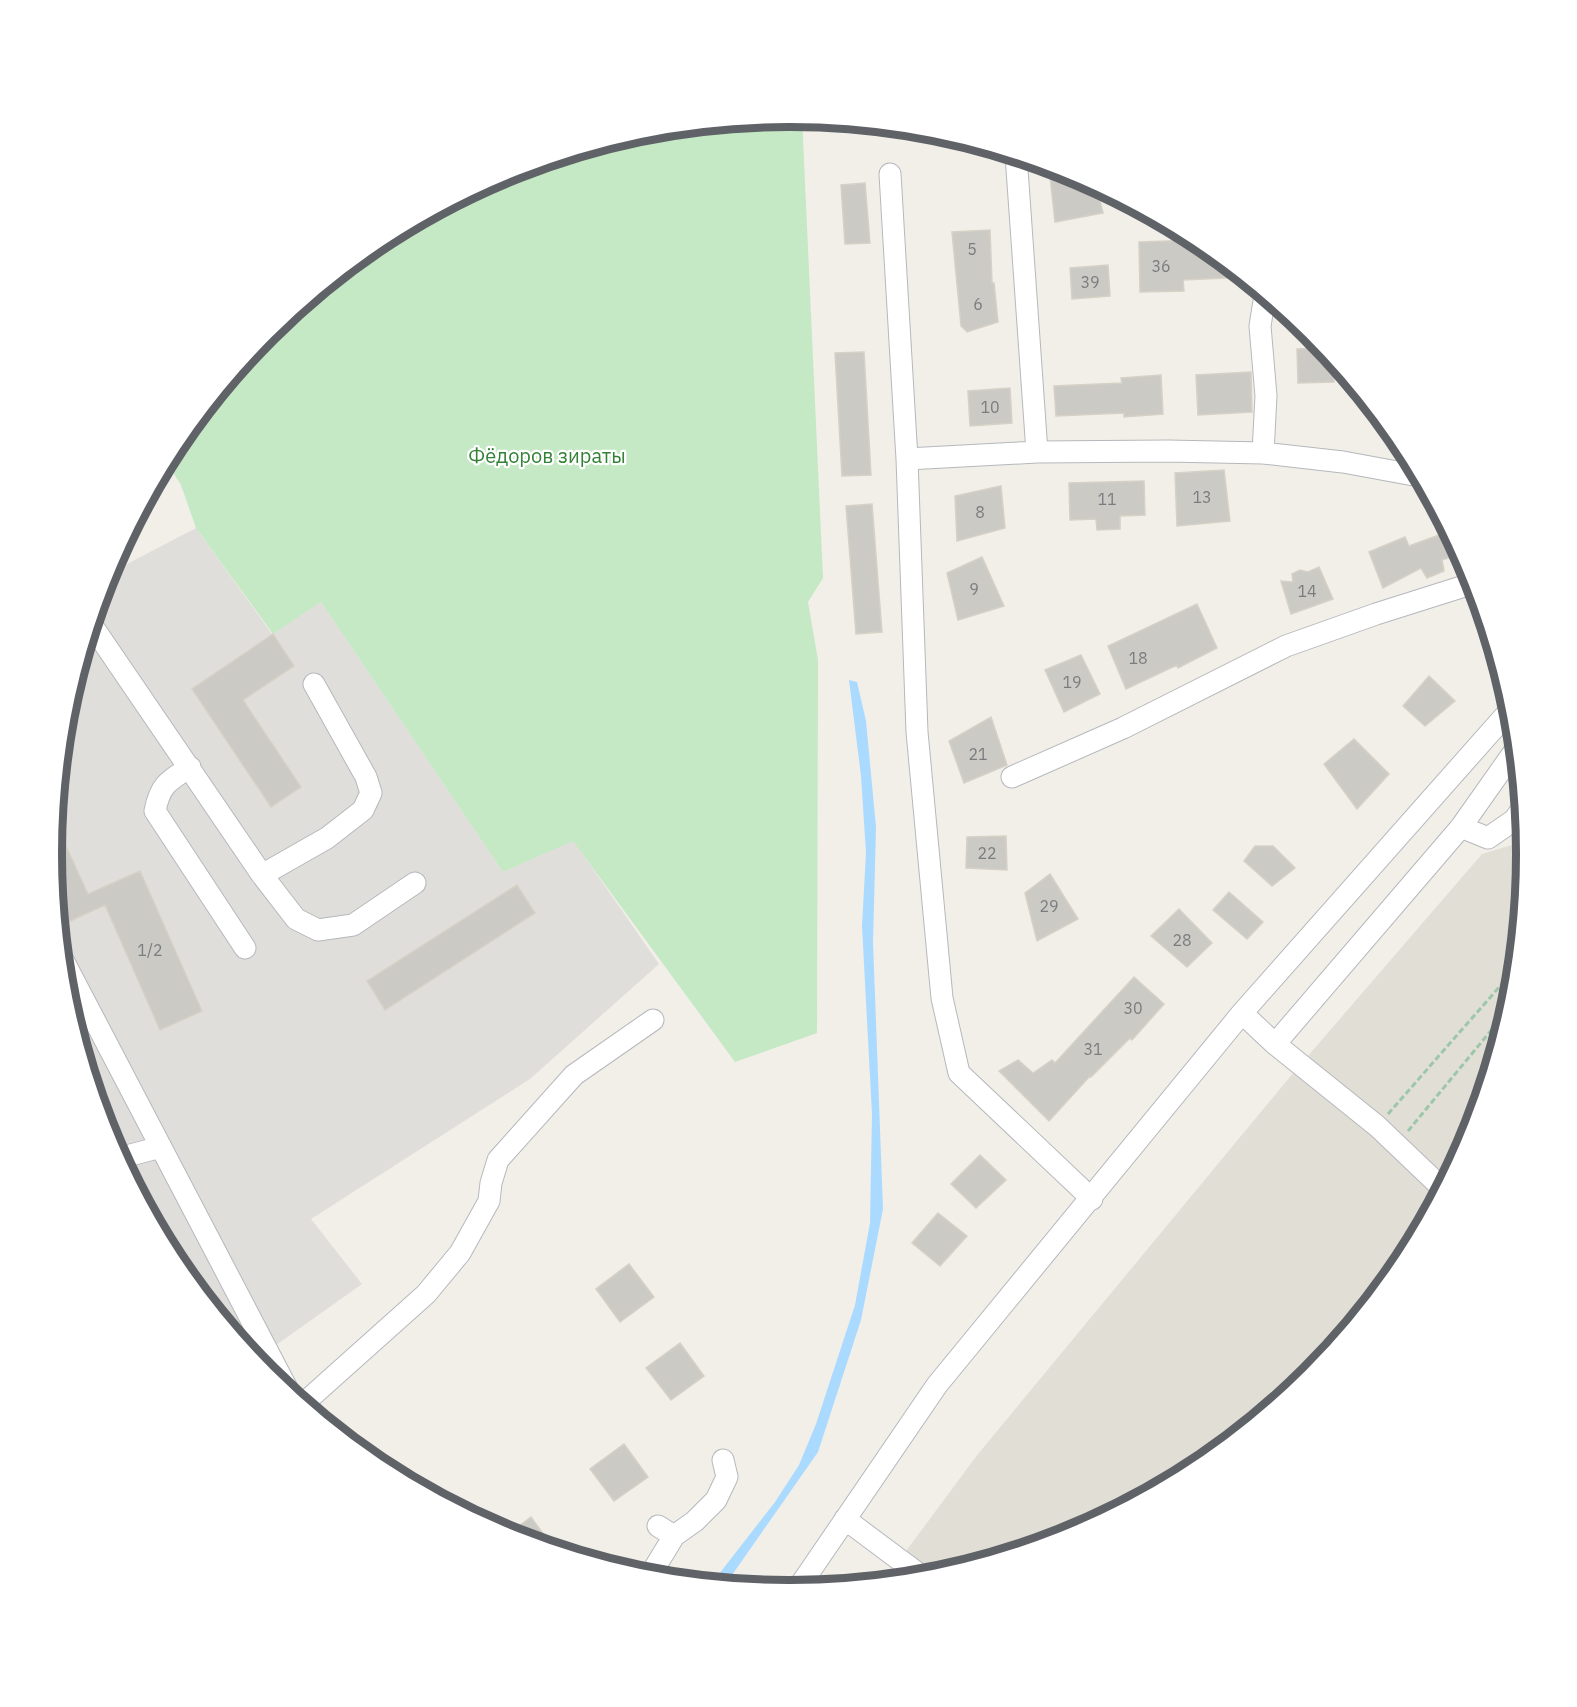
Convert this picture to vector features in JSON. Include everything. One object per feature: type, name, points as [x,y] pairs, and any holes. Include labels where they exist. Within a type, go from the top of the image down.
[{"type":"street","points":[[1017,163],[1037,452]]},
{"type":"street","points":[[890,174],[907,459],[917,732],[942,998],[959,1073],[1092,1198]]},
{"type":"street","points":[[1263,303],[1260,326],[1266,396],[1263,453]]},
{"type":"street","points":[[907,459],[1037,452],[1263,453],[1343,462],[1408,474]]},
{"type":"street","points":[[1012,777],[1123,728],[1286,646],[1464,586]]},
{"type":"street","points":[[96,632],[262,875],[296,919],[318,930],[353,926],[415,883]]},
{"type":"street","points":[[262,875],[327,838],[363,810],[371,793],[366,777],[314,684]]},
{"type":"street","points":[[803,1580],[937,1385],[1242,1013],[1503,718]]},
{"type":"street","points":[[1275,1044],[1461,827],[1509,759]]},
{"type":"street","points":[[190,767],[168,781],[158,794],[155,811],[245,948]]},
{"type":"street","points":[[1461,827],[1488,838],[1515,819]]},
{"type":"street","points":[[72,978],[278,1372]]},
{"type":"street","points":[[1242,1013],[1275,1044],[1377,1126],[1438,1181]]},
{"type":"street","points":[[308,1399],[426,1294],[460,1253],[489,1201],[490,1183],[498,1160],[574,1075],[653,1020]]},
{"type":"street","points":[[127,1156],[160,1147]]},
{"type":"street","points":[[652,1568],[666,1531],[695,1521],[716,1500],[727,1477],[723,1460]]},
{"type":"street","points":[[845,1519],[913,1570]]},
{"type":"path","points":[[1377,1126],[1504,982]]},
{"type":"path","points":[[1397,1144],[1495,1026]]},
{"type":"shaded area","points":[[196,528],[272,634],[321,602],[503,872],[573,840],[659,964],[530,1079],[311,1219],[362,1284],[262,1355],[212,1296],[184,1257],[136,1175],[100,1087],[75,995],[63,901],[63,806],[75,712],[86,665],[120,568]]},
{"type":"shaded area","points":[[1516,844],[1514,901],[1509,948],[1502,995],[1491,1042],[1477,1087],[1441,1175],[1393,1257],[1335,1333],[1303,1368],[1231,1430],[1192,1458],[1110,1506],[1022,1542],[977,1556],[930,1567],[890,1573],[978,1454],[1289,1078],[1482,854]]},
{"type":"green space","name":"Фёдоров зираты","points":[[802,127],[823,578],[808,602],[818,660],[817,1033],[735,1062],[573,841],[503,872],[321,602],[273,634],[196,528],[181,485],[172,470],[184,450],[242,374],[274,339],[346,277],[425,224],[467,201],[510,182],[600,151],[647,140],[694,133],[741,128]]},
{"type":"water","points":[[849,680],[857,682],[866,721],[876,827],[873,942],[883,1209],[861,1320],[818,1452],[730,1578],[717,1576],[775,1502],[799,1465],[816,1424],[855,1305],[870,1223],[872,1114],[862,926],[866,853],[861,776]]},
{"type":"building","points":[[1050,176],[1099,196],[1103,213],[1055,222]]},
{"type":"building","points":[[865,183],[870,243],[845,244],[841,185]]},
{"type":"building","points":[[990,230],[992,283],[994,283],[998,322],[967,332],[961,326],[952,232]]},
{"type":"building","points":[[1179,241],[1232,278],[1183,280],[1184,291],[1140,292],[1139,242]]},
{"type":"building","points":[[1108,265],[1110,296],[1072,299],[1070,268]]},
{"type":"building","points":[[1312,348],[1334,373],[1334,382],[1298,383],[1297,349]]},
{"type":"building","points":[[864,352],[871,475],[842,476],[835,353]]},
{"type":"building","points":[[1251,372],[1252,412],[1198,415],[1196,375]]},
{"type":"building","points":[[1161,375],[1163,414],[1124,417],[1124,413],[1056,416],[1054,386],[1122,383],[1121,378]]},
{"type":"building","points":[[1010,388],[1012,423],[970,426],[968,391]]},
{"type":"building","points":[[1224,470],[1230,521],[1177,526],[1175,473]]},
{"type":"building","points":[[1144,481],[1145,515],[1120,516],[1120,529],[1097,530],[1096,519],[1070,520],[1069,483]]},
{"type":"building","points":[[1001,486],[1005,528],[957,541],[955,496]]},
{"type":"building","points":[[872,504],[882,632],[856,634],[846,506]]},
{"type":"building","points":[[1442,534],[1452,556],[1442,560],[1444,571],[1427,578],[1421,568],[1383,588],[1369,552],[1405,537],[1409,546]]},
{"type":"building","points":[[982,557],[1004,606],[958,620],[947,573]]},
{"type":"building","points":[[1319,567],[1333,599],[1291,614],[1281,581],[1293,582],[1292,574],[1300,570],[1308,572]]},
{"type":"building","points":[[1197,604],[1217,648],[1178,668],[1177,665],[1126,689],[1108,646]]},
{"type":"building","points":[[273,634],[294,666],[243,700],[301,787],[271,807],[192,689]]},
{"type":"building","points":[[1081,655],[1100,694],[1064,712],[1045,670]]},
{"type":"building","points":[[1429,676],[1455,701],[1425,726],[1403,706]]},
{"type":"building","points":[[991,717],[1007,765],[964,783],[949,741]]},
{"type":"building","points":[[1354,739],[1389,774],[1357,809],[1324,764]]},
{"type":"building","points":[[1006,836],[1007,870],[966,868],[967,837]]},
{"type":"building","points":[[62,838],[88,894],[140,871],[202,1011],[160,1030],[105,905],[66,923],[63,901]]},
{"type":"building","points":[[1255,846],[1273,846],[1295,868],[1272,886],[1244,861]]},
{"type":"building","points":[[1050,874],[1078,919],[1037,941],[1025,893]]},
{"type":"building","points":[[517,885],[535,913],[385,1010],[367,981]]},
{"type":"building","points":[[1229,892],[1263,922],[1247,939],[1213,910]]},
{"type":"building","points":[[1179,909],[1212,943],[1187,967],[1151,936]]},
{"type":"building","points":[[1134,977],[1164,1004],[1132,1040],[1130,1038],[1090,1076],[1049,1121],[999,1071],[1018,1060],[1033,1073],[1052,1060],[1055,1063]]},
{"type":"building","points":[[107,1106],[121,1133],[118,1134]]},
{"type":"building","points":[[980,1155],[1006,1180],[976,1208],[951,1184]]},
{"type":"building","points":[[938,1213],[967,1236],[940,1266],[912,1243]]},
{"type":"building","points":[[629,1264],[654,1297],[620,1322],[596,1289]]},
{"type":"building","points":[[680,1343],[704,1376],[671,1400],[646,1368]]},
{"type":"building","points":[[624,1444],[648,1477],[614,1501],[590,1469]]},
{"type":"building","points":[[531,1517],[547,1539],[517,1528]]}]
